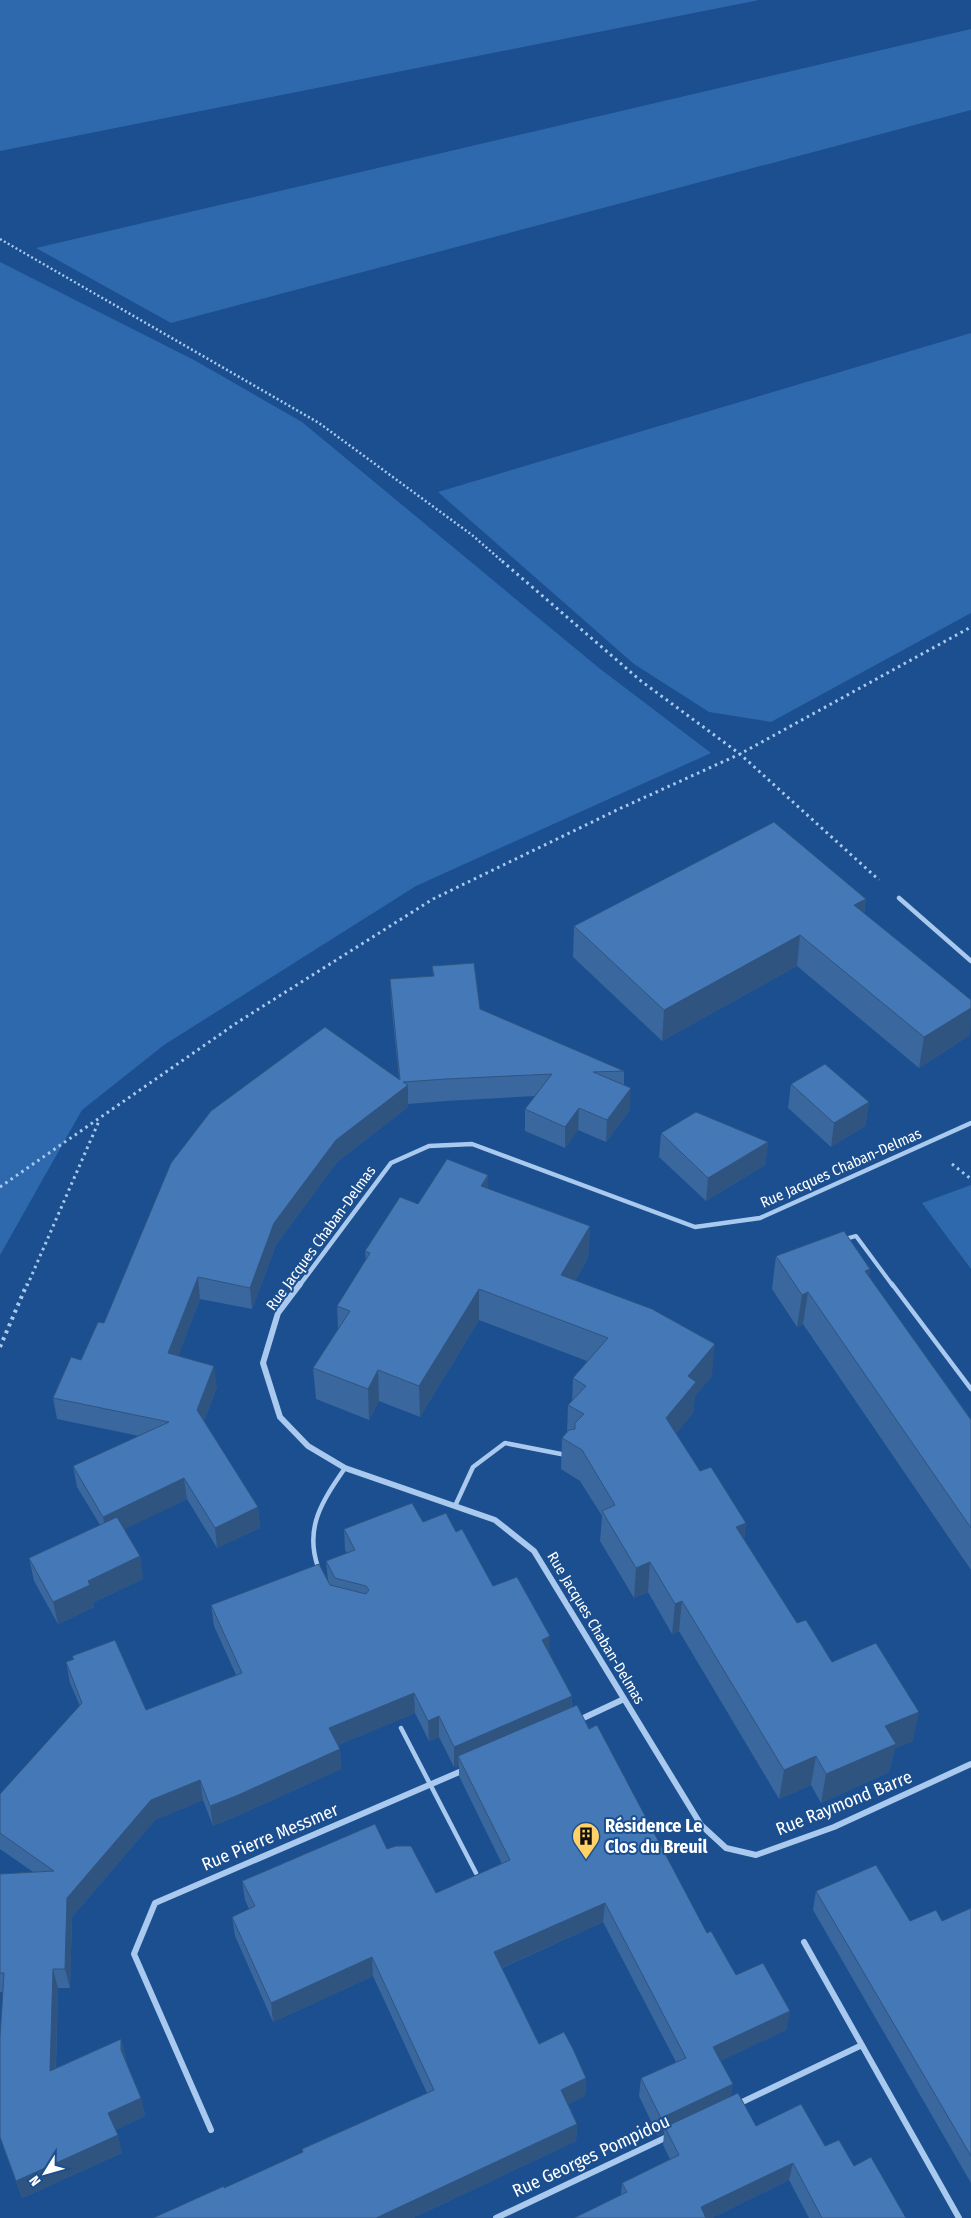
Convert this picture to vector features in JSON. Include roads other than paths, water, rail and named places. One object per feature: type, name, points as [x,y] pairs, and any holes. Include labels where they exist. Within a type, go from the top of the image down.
[{"type":"street","points":[[899,898],[971,961]]},
{"type":"street","name":"Rue Jacques Chaban-Delmas","points":[[726,1848],[701,1825],[534,1551],[494,1520],[345,1468],[308,1446],[280,1418],[263,1363],[278,1313],[391,1163],[429,1146],[472,1144],[696,1227],[760,1218],[971,1123]]},
{"type":"street","points":[[569,1724],[624,1699]]},
{"type":"street","name":"Rue Raymond Barre","points":[[726,1848],[756,1855],[834,1826],[971,1764]]},
{"type":"street","name":"Rue Pierre Messmer","points":[[212,2130],[134,1954],[155,1903],[474,1766]]},
{"type":"street","points":[[804,1942],[960,2218]]},
{"type":"street","points":[[730,2107],[862,2045]]},
{"type":"street","name":"Rue Georges Pompidou","points":[[496,2218],[676,2133]]},
{"type":"lane","points":[[838,1242],[856,1236],[971,1389]]},
{"type":"lane","points":[[456,1506],[473,1467],[505,1443],[571,1457]]},
{"type":"lane","points":[[319,1571],[312,1554],[314,1528],[322,1501],[345,1468]]},
{"type":"lane","points":[[401,1728],[476,1873]]},
{"type":"place","name":"Résidence Le Clos du Breuil","points":[[586,1860]]}]
